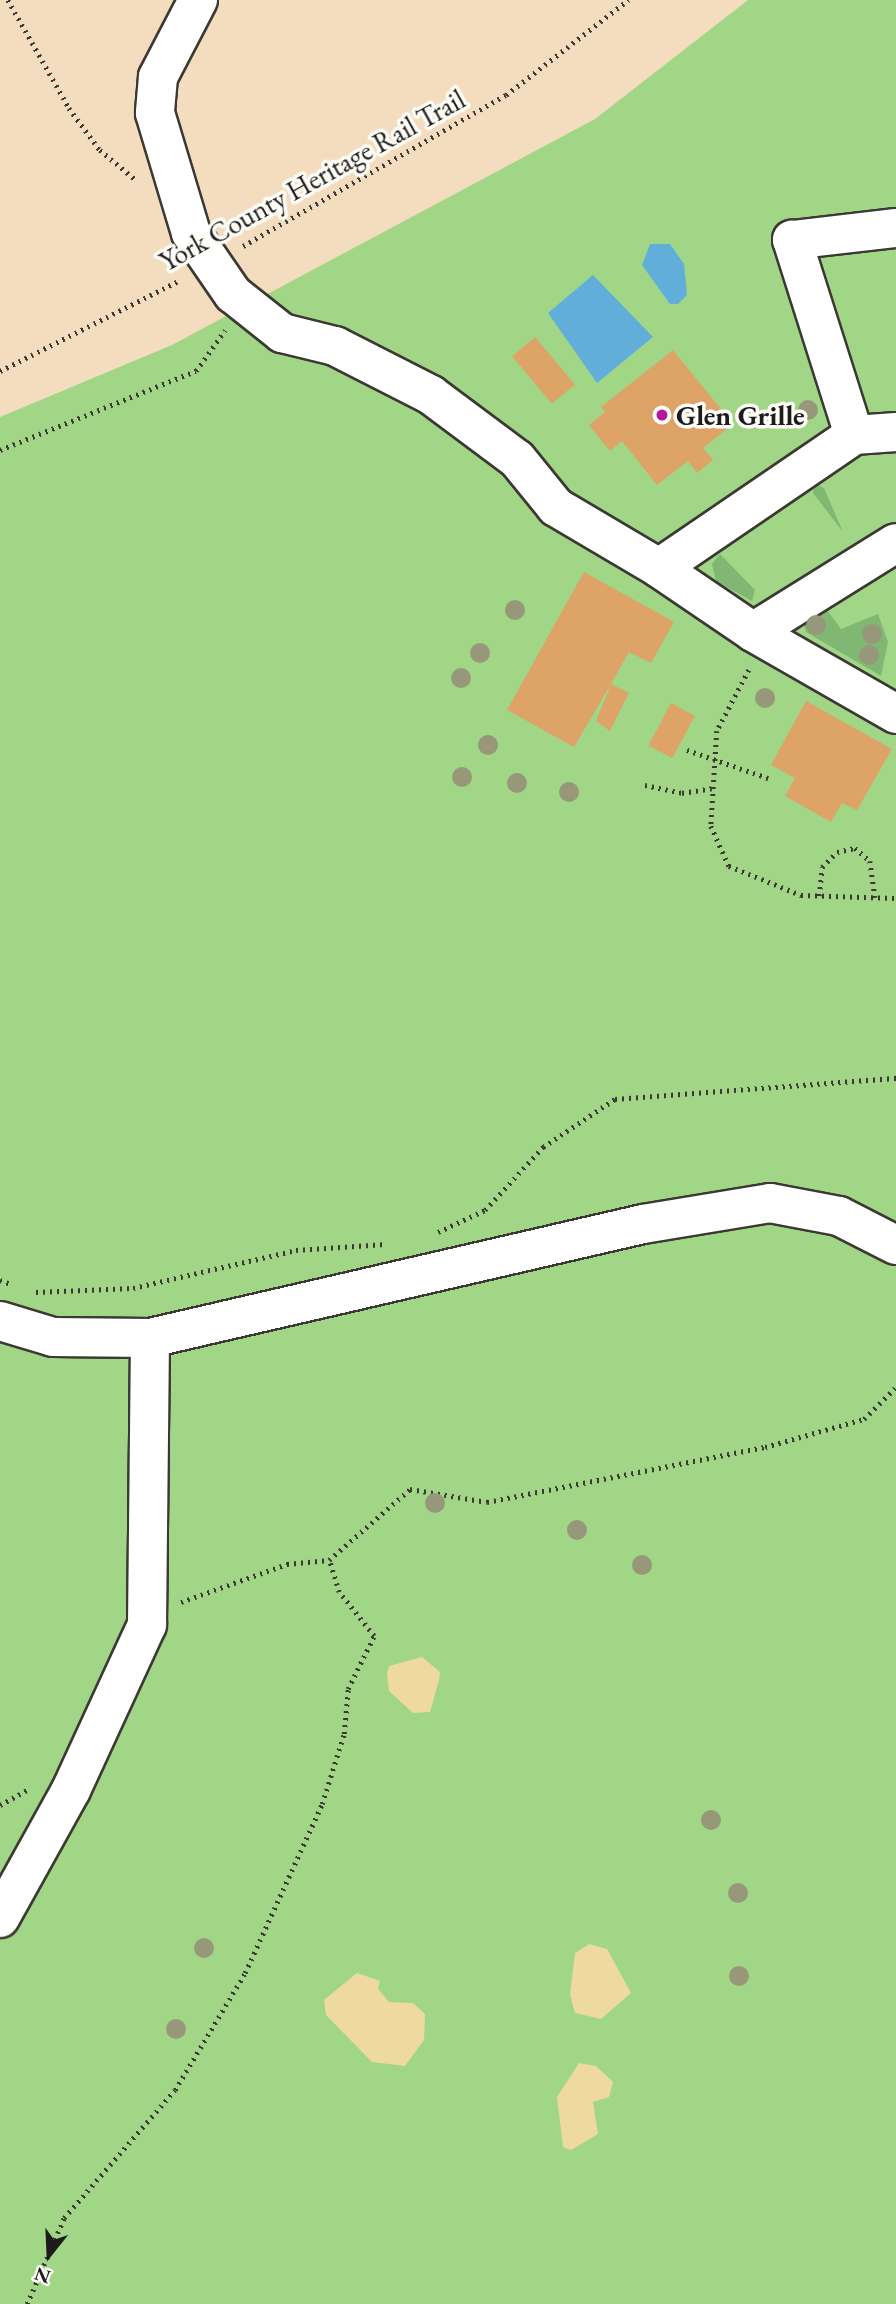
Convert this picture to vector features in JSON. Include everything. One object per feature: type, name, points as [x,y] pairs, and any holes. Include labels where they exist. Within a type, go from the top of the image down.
[{"type":"street","points":[[198,0],[158,77],[155,113],[214,267],[282,333],[335,346],[431,395],[517,459],[555,508],[659,568],[752,649],[896,714]]},
{"type":"street","points":[[854,435],[792,240],[896,228]]},
{"type":"street","points":[[659,568],[854,435],[896,432]]},
{"type":"street","points":[[752,649],[896,543]]},
{"type":"street","points":[[0,1321],[53,1336],[150,1338],[643,1224],[770,1203],[839,1216],[896,1245]]},
{"type":"street","points":[[0,1919],[71,1790],[147,1625],[150,1338]]},
{"type":"path","points":[[8,0],[69,108],[100,150],[148,187]]},
{"type":"path","name":"York County Heritage Rail Trail","points":[[0,371],[214,267],[506,96],[628,0]]},
{"type":"path","points":[[0,450],[196,371],[232,320],[214,267]]},
{"type":"path","points":[[752,649],[717,731],[711,827],[729,866],[819,896],[896,898]]},
{"type":"path","points":[[687,750],[768,778]]},
{"type":"path","points":[[645,785],[682,793],[712,788]]},
{"type":"path","points":[[819,896],[822,867],[837,852],[855,848],[870,861],[875,898]]},
{"type":"path","points":[[428,1236],[485,1210],[543,1147],[615,1099],[896,1078]]},
{"type":"path","points":[[0,1280],[32,1293],[133,1288],[200,1277],[296,1250],[390,1243]]},
{"type":"path","points":[[181,1602],[287,1564],[329,1560],[410,1489],[487,1502],[765,1447],[864,1419],[896,1387]]},
{"type":"path","points":[[26,2304],[64,2218],[175,2090],[210,2031],[244,1973],[322,1804],[344,1734],[348,1689],[374,1636],[339,1592],[329,1560]]},
{"type":"green space","points":[[748,0],[896,0],[896,2304],[0,2304],[0,417],[172,345],[595,119]]},
{"type":"green space","points":[[816,484],[824,488],[843,532],[813,493]]},
{"type":"green space","points":[[720,554],[755,590],[752,601],[716,581],[712,564]]},
{"type":"green space","points":[[822,603],[841,629],[878,614],[888,642],[881,676],[806,632],[802,618]]},
{"type":"sand","points":[[422,1657],[440,1672],[439,1680],[430,1712],[413,1713],[389,1691],[387,1674],[389,1666]]},
{"type":"sand","points":[[589,1944],[607,1949],[631,1993],[601,2019],[575,2013],[570,1995],[575,1953]]},
{"type":"sand","points":[[357,1973],[380,1981],[378,1989],[389,2002],[413,2003],[425,2014],[424,2040],[405,2066],[372,2062],[326,2015],[324,2000]]},
{"type":"sand","points":[[579,2063],[596,2066],[613,2082],[609,2097],[593,2102],[598,2134],[571,2150],[563,2147],[557,2097]]},
{"type":"water","points":[[650,244],[670,244],[684,264],[687,295],[678,304],[670,304],[642,265]]},
{"type":"water","points":[[593,275],[653,337],[597,383],[548,313]]},
{"type":"building","points":[[535,337],[575,384],[552,404],[512,356]]},
{"type":"building","points":[[673,350],[733,424],[703,448],[713,460],[697,473],[688,461],[657,485],[622,441],[610,451],[589,425],[605,412],[601,407]]},
{"type":"building","points":[[584,572],[674,622],[651,663],[629,652],[574,747],[507,710]]},
{"type":"building","points":[[611,684],[629,693],[610,731],[596,721]]},
{"type":"building","points":[[806,701],[892,749],[857,810],[842,803],[831,822],[785,796],[795,778],[771,765]]},
{"type":"building","points":[[671,703],[695,716],[672,758],[648,745]]},
{"type":"place","name":"Glen Grille","points":[[662,415]]}]
